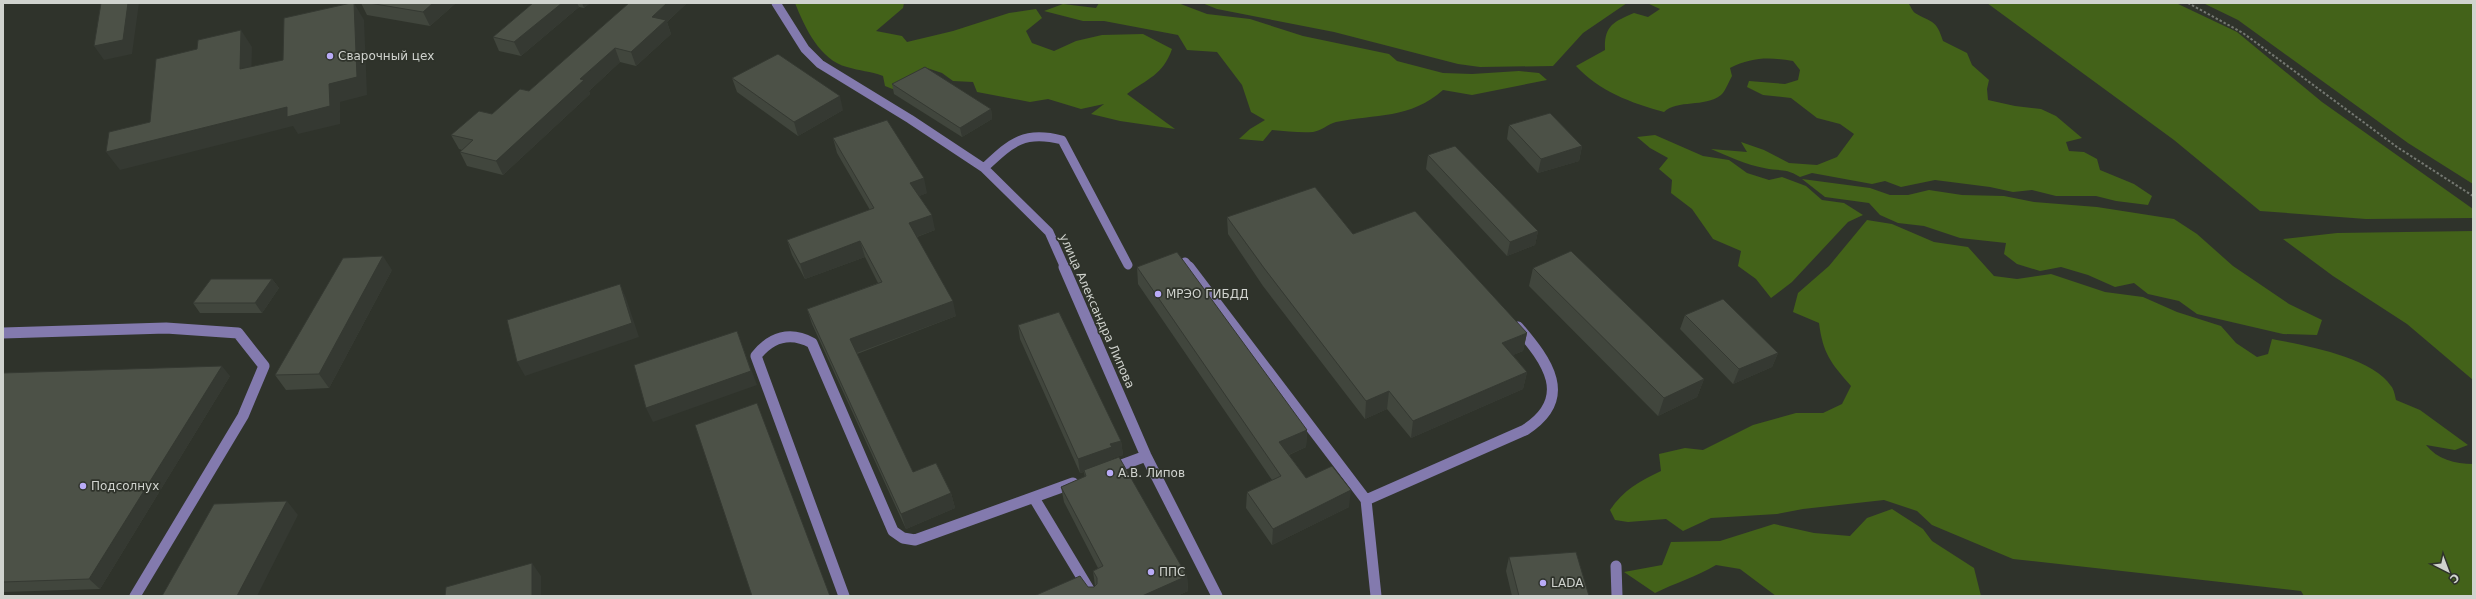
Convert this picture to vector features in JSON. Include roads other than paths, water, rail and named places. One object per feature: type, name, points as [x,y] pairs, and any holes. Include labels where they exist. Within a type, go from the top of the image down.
[{"type":"street","name":"улица Александра Липова","points":[[776,3],[805,49],[820,64],[910,119],[984,168],[1049,232],[1146,456],[1218,596]]},
{"type":"street","points":[[984,168],[1024,136],[1046,135],[1062,140],[1128,265]]},
{"type":"street","points":[[1185,262],[1366,500],[1376,596]]},
{"type":"street","points":[[1366,500],[1525,430],[1546,414],[1554,386],[1541,354],[1510,318]]},
{"type":"street","points":[[3,333],[166,328],[238,333],[264,366],[243,416],[135,596]]},
{"type":"street","points":[[844,596],[756,356],[764,344],[780,337],[787,336],[802,336],[812,343],[893,531],[903,538],[915,540],[940,533],[1083,480]]},
{"type":"street","points":[[1097,474],[1146,456]]},
{"type":"street","points":[[1034,498],[1093,596]]},
{"type":"street","points":[[1616,566],[1617,596]]},
{"type":"place","name":"Сварочный цех","points":[[330,56]]},
{"type":"place","name":"МРЭО ГИБДД","points":[[1158,294]]},
{"type":"place","name":"А.В. Липов","points":[[1110,473]]},
{"type":"place","name":"Подсолнух","points":[[83,486]]},
{"type":"place","name":"ППС","points":[[1151,572]]},
{"type":"place","name":"LADA","points":[[1543,583]]}]
